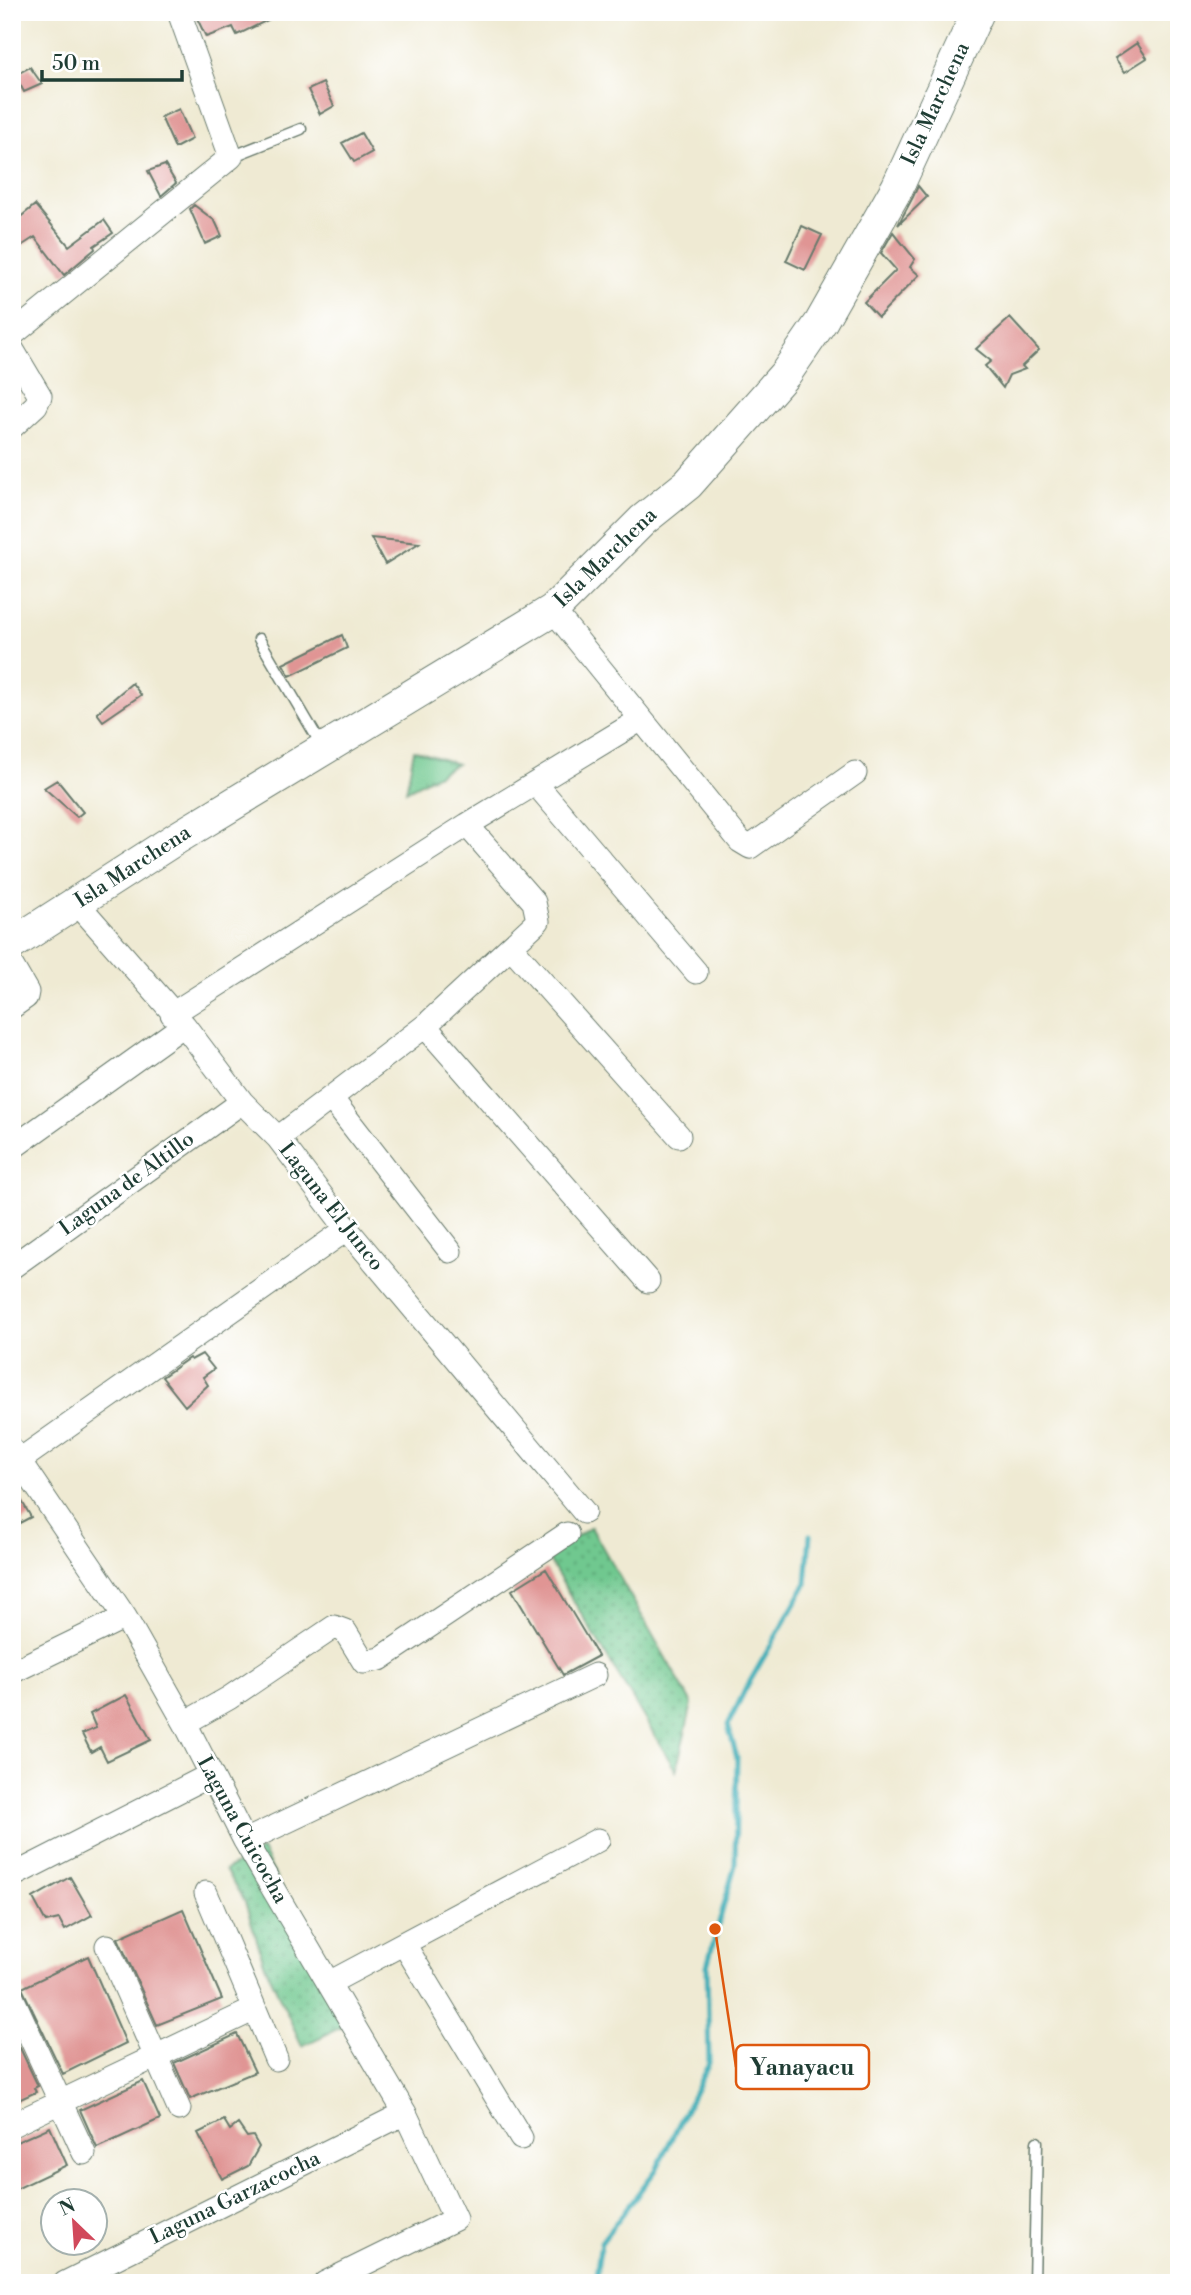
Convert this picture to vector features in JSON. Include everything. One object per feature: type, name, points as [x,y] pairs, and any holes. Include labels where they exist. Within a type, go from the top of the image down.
[{"type":"street","points":[[12,335],[231,157],[179,12]]},
{"type":"street","name":"Isla Marchena","points":[[12,944],[553,610],[643,520],[688,484],[786,373],[821,323],[897,188],[978,12]]},
{"type":"street","points":[[12,349],[40,393],[36,405],[15,425]]},
{"type":"street","points":[[553,610],[740,841],[750,846],[855,773]]},
{"type":"street","points":[[12,1149],[178,1019],[467,825],[640,720]]},
{"type":"street","points":[[536,784],[696,972]]},
{"type":"street","points":[[278,1138],[425,1026],[538,921],[534,902],[467,825]]},
{"type":"street","name":"Laguna El Junco","points":[[77,903],[178,1019],[242,1102],[278,1138],[347,1229],[584,1512]]},
{"type":"street","points":[[512,948],[679,1136]]},
{"type":"street","points":[[12,966],[27,992],[26,997],[12,1007]]},
{"type":"street","points":[[425,1026],[648,1281]]},
{"type":"street","points":[[331,1098],[450,1251]]},
{"type":"street","name":"Laguna de Altillo","points":[[12,1267],[242,1102]]},
{"type":"street","points":[[16,1455],[347,1229]]},
{"type":"street","name":"Laguna Cuicocha","points":[[16,1455],[125,1617],[185,1723],[245,1841],[405,2113],[455,2219],[325,2283]]},
{"type":"street","points":[[185,1723],[229,1698],[334,1627],[345,1631],[364,1662],[380,1659],[566,1534]]},
{"type":"street","points":[[12,1672],[125,1617]]},
{"type":"street","points":[[245,1841],[595,1675]]},
{"type":"street","points":[[12,1876],[210,1775]]},
{"type":"street","points":[[329,1983],[598,1840]]},
{"type":"street","points":[[206,1894],[276,2059]]},
{"type":"street","points":[[404,1944],[521,2138]]},
{"type":"street","points":[[107,1947],[179,2109]]},
{"type":"street","points":[[12,1997],[84,2153]]},
{"type":"street","points":[[12,2125],[255,2009]]},
{"type":"street","name":"Laguna Garzacocha","points":[[65,2283],[405,2113]]},
{"type":"lane","points":[[231,157],[301,129]]},
{"type":"lane","points":[[259,639],[324,749]]},
{"type":"lane","points":[[1034,2283],[1037,2143]]},
{"type":"green space","points":[[414,750],[457,764],[406,791]]},
{"type":"green space","points":[[591,1527],[692,1704],[676,1771],[547,1557]]},
{"type":"green space","points":[[262,1850],[350,2023],[302,2046],[264,1963],[245,1902],[225,1870]]},
{"type":"building","points":[[194,12],[284,12],[237,35],[233,27],[206,37]]},
{"type":"building","points":[[1137,43],[1147,58],[1125,72],[1115,58]]},
{"type":"building","points":[[30,67],[42,84],[24,92],[15,75]]},
{"type":"building","points":[[323,83],[334,106],[320,114],[308,90]]},
{"type":"building","points":[[179,109],[192,139],[175,148],[161,117]]},
{"type":"building","points":[[361,133],[372,152],[354,162],[342,143]]},
{"type":"building","points":[[165,165],[176,183],[161,196],[148,171]]},
{"type":"building","points":[[918,186],[927,197],[898,225],[913,197]]},
{"type":"building","points":[[35,205],[69,246],[104,220],[113,233],[94,246],[95,249],[64,275],[35,237],[12,252],[12,224]]},
{"type":"building","points":[[194,205],[215,221],[222,236],[205,244],[190,209]]},
{"type":"building","points":[[802,226],[822,235],[805,270],[786,261]]},
{"type":"building","points":[[893,232],[915,259],[910,267],[919,275],[878,317],[864,302],[896,270],[881,253]]},
{"type":"building","points":[[1010,318],[1039,350],[1022,366],[1025,369],[1009,375],[1003,388],[985,366],[991,361],[976,349]]},
{"type":"building","points":[[371,538],[419,543],[385,564]]},
{"type":"building","points":[[342,635],[347,648],[290,676],[283,664]]},
{"type":"building","points":[[132,683],[141,695],[103,721],[97,713]]},
{"type":"building","points":[[57,780],[83,812],[77,817],[44,788]]},
{"type":"building","points":[[202,1354],[214,1369],[203,1377],[208,1385],[185,1406],[162,1377],[189,1358],[191,1360]]},
{"type":"building","points":[[12,1484],[31,1517],[12,1527]]},
{"type":"building","points":[[546,1569],[598,1656],[563,1675],[512,1590]]},
{"type":"building","points":[[126,1695],[151,1740],[107,1761],[100,1747],[91,1752],[82,1734],[96,1728],[90,1714]]},
{"type":"building","points":[[70,1877],[92,1915],[65,1930],[59,1919],[46,1922],[33,1898]]},
{"type":"building","points":[[183,1909],[222,1999],[157,2025],[118,1938]]},
{"type":"building","points":[[88,1956],[126,2043],[63,2074],[22,1988]]},
{"type":"building","points":[[237,2034],[255,2072],[190,2099],[174,2063]]},
{"type":"building","points":[[20,2048],[38,2086],[34,2088],[36,2092],[12,2103],[12,2051]]},
{"type":"building","points":[[143,2081],[160,2119],[97,2148],[80,2110]]},
{"type":"building","points":[[224,2120],[230,2130],[238,2124],[247,2137],[253,2136],[259,2147],[248,2166],[222,2179],[198,2133]]},
{"type":"building","points":[[50,2127],[67,2165],[12,2191],[12,2144]]},
{"type":"waterway","points":[[595,2283],[601,2242],[656,2170],[709,2063],[707,1966],[735,1865],[737,1758],[728,1725],[806,1584],[810,1535]]},
{"type":"place","name":"Yanayacu","points":[[715,1929]]}]
